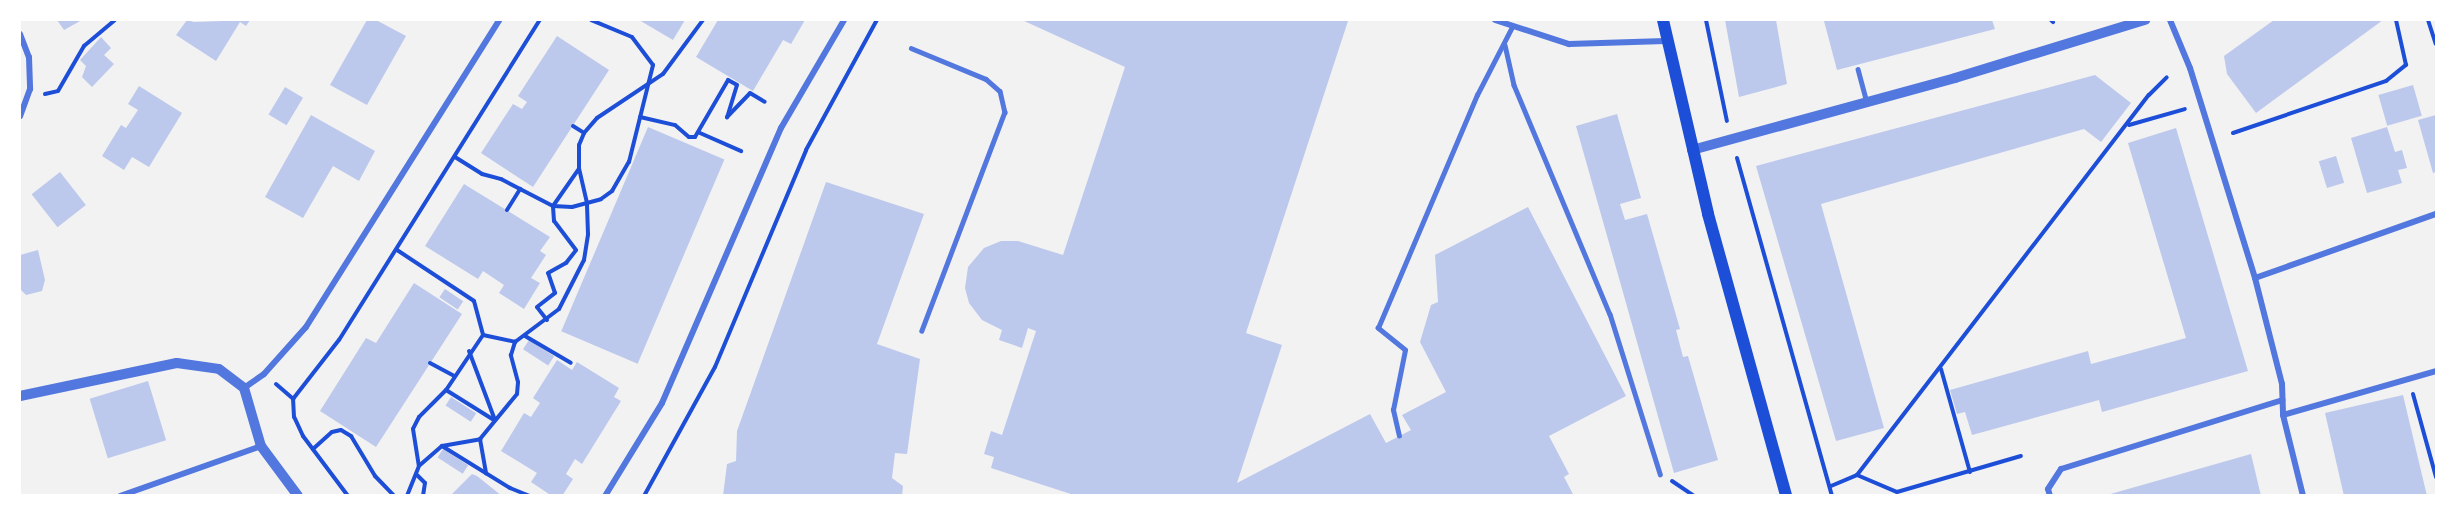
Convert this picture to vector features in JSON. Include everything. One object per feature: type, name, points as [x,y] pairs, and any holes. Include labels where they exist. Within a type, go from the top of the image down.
[{"type":"main road","points":[[1663,20],[1665,41],[1692,150],[1786,495]]},
{"type":"street","points":[[244,388],[264,374],[306,327],[499,20]]},
{"type":"street","points":[[605,495],[662,403],[781,128],[844,20]]},
{"type":"street","points":[[1495,20],[1569,44],[1665,41]]},
{"type":"street","points":[[1692,150],[1867,102],[2145,20]]},
{"type":"street","points":[[2169,20],[2201,104],[2255,278],[2282,384],[2283,415],[2302,495]]},
{"type":"street","points":[[20,34],[29,57],[30,89],[20,116]]},
{"type":"street","points":[[2255,278],[2436,214]]},
{"type":"street","points":[[20,396],[177,363],[219,369],[244,388],[261,446],[298,495]]},
{"type":"street","points":[[2283,415],[2436,371]]},
{"type":"street","points":[[2050,495],[2048,489],[2061,469],[2283,400]]},
{"type":"street","points":[[120,495],[261,446]]},
{"type":"lane","points":[[1398,436],[1393,410],[1405,350],[1378,328],[1477,95],[1505,45],[1512,27]]},
{"type":"lane","points":[[1505,45],[1514,85],[1610,314],[1660,474]]},
{"type":"lane","points":[[911,48],[986,79],[1000,91],[1005,112],[922,331]]},
{"type":"lane","points":[[1858,69],[1867,102]]},
{"type":"path","points":[[30,89],[53,95],[58,91],[84,46],[115,20]]},
{"type":"path","points":[[348,495],[313,449],[294,417],[293,399],[339,340],[540,20]]},
{"type":"path","points":[[455,157],[482,174],[520,189],[552,206],[587,203],[612,191],[622,178],[650,84],[652,64],[641,45],[632,36],[591,20]]},
{"type":"path","points":[[419,466],[442,446],[480,439],[517,394],[518,382],[511,355],[515,342],[560,309],[584,260],[587,203],[579,170],[579,145],[584,133],[597,118],[663,74],[703,20]]},
{"type":"path","points":[[644,495],[715,367],[806,150],[877,20]]},
{"type":"path","points":[[1706,20],[1731,139],[1832,495]]},
{"type":"path","points":[[2233,134],[2386,81],[2406,65],[2396,20]]},
{"type":"path","points":[[2428,20],[2436,44]]},
{"type":"path","points":[[1830,486],[1857,476],[2167,77]]},
{"type":"path","points":[[640,117],[675,125],[689,137],[700,133],[728,80],[737,85],[728,117],[750,93],[765,102]]},
{"type":"path","points":[[2128,125],[2201,104]]},
{"type":"path","points":[[573,126],[584,133]]},
{"type":"path","points":[[700,133],[741,151]]},
{"type":"path","points":[[575,255],[573,242],[554,221],[552,206],[579,170]]},
{"type":"path","points":[[507,210],[520,189]]},
{"type":"path","points":[[397,250],[474,301],[483,335]]},
{"type":"path","points":[[575,255],[584,260]]},
{"type":"path","points":[[547,320],[537,307],[555,293],[548,273],[575,255]]},
{"type":"path","points":[[483,335],[515,342]]},
{"type":"path","points":[[408,494],[419,466],[414,429],[418,417],[446,390],[469,351],[483,335]]},
{"type":"path","points":[[525,336],[571,363]]},
{"type":"path","points":[[469,351],[495,421]]},
{"type":"path","points":[[430,363],[454,376]]},
{"type":"path","points":[[1941,369],[1970,472]]},
{"type":"path","points":[[2409,380],[2436,477]]},
{"type":"path","points":[[276,384],[293,399]]},
{"type":"path","points":[[446,390],[495,421]]},
{"type":"path","points":[[313,449],[332,432],[341,430],[351,436],[375,476],[394,495]]},
{"type":"path","points":[[480,439],[486,473]]},
{"type":"path","points":[[442,446],[486,473],[531,495],[545,495]]},
{"type":"path","points":[[1857,476],[1897,492],[2021,456]]},
{"type":"path","points":[[1660,474],[1694,495]]},
{"type":"path","points":[[417,475],[425,483],[423,495]]},
{"type":"building","points":[[57,20],[82,20],[64,30]]},
{"type":"building","points":[[187,20],[194,22],[250,20],[246,26],[240,22],[216,61],[176,35]]},
{"type":"building","points":[[367,20],[376,20],[406,36],[367,105],[330,85]]},
{"type":"building","points":[[639,20],[685,20],[673,40]]},
{"type":"building","points":[[718,20],[805,20],[791,44],[783,40],[753,91],[696,57]]},
{"type":"building","points":[[1022,20],[1348,21],[1246,333],[1282,345],[1237,483],[1370,414],[1386,443],[1411,430],[1402,415],[1446,392],[1420,342],[1431,305],[1438,302],[1435,255],[1528,207],[1626,396],[1549,436],[1569,474],[1564,477],[1574,496],[1077,496],[991,468],[994,457],[984,454],[991,431],[1002,435],[1036,331],[1028,328],[1022,348],[999,340],[1002,330],[982,320],[969,303],[965,288],[968,267],[984,248],[1001,241],[1018,241],[1063,255],[1125,67]]},
{"type":"building","points":[[1725,20],[1776,20],[1787,84],[1739,97]]},
{"type":"building","points":[[1992,20],[1995,29],[1837,70],[1824,21]]},
{"type":"building","points":[[2274,20],[2383,20],[2256,113],[2227,74],[2224,56]]},
{"type":"building","points":[[557,36],[609,70],[533,187],[481,153],[513,104],[522,109],[527,102],[518,96]]},
{"type":"building","points":[[101,37],[111,48],[104,55],[114,64],[92,87],[82,77],[86,66],[80,60]]},
{"type":"building","points":[[2095,75],[2131,103],[2101,142],[2084,129],[1821,204],[1884,428],[1836,441],[1756,166]]},
{"type":"building","points":[[2413,85],[2422,116],[2387,126],[2378,95]]},
{"type":"building","points":[[139,86],[182,113],[149,167],[132,157],[124,170],[102,156],[121,125],[126,128],[138,110],[128,104]]},
{"type":"building","points":[[285,87],[303,98],[287,125],[269,114]]},
{"type":"building","points":[[1617,114],[1641,198],[1620,204],[1625,220],[1647,214],[1680,329],[1676,330],[1683,357],[1688,356],[1718,460],[1674,473],[1576,126]]},
{"type":"building","points":[[311,115],[375,151],[359,181],[333,166],[303,218],[265,197]]},
{"type":"building","points":[[2436,115],[2436,172],[2433,173],[2418,120]]},
{"type":"building","points":[[648,127],[724,159],[638,364],[561,331]]},
{"type":"building","points":[[2387,127],[2395,152],[2402,150],[2407,168],[2398,170],[2402,183],[2367,193],[2351,138]]},
{"type":"building","points":[[2176,128],[2248,371],[2102,412],[2099,400],[1972,435],[1965,412],[1957,414],[1950,390],[2088,351],[2091,364],[2186,338],[2128,143]]},
{"type":"building","points":[[2336,156],[2344,183],[2327,188],[2319,161]]},
{"type":"building","points":[[60,172],[86,205],[57,227],[32,194]]},
{"type":"building","points":[[826,182],[924,214],[877,344],[920,359],[907,454],[895,453],[892,478],[903,486],[902,496],[723,496],[727,464],[736,461],[737,431]]},
{"type":"building","points":[[464,184],[550,237],[540,251],[546,255],[531,278],[540,283],[524,309],[499,293],[504,285],[483,271],[478,279],[425,246]]},
{"type":"building","points":[[38,250],[45,280],[42,291],[26,295],[20,289],[20,255]]},
{"type":"building","points":[[414,283],[462,314],[376,447],[320,411],[366,338],[376,343]]},
{"type":"building","points":[[445,289],[463,301],[458,310],[439,297]]},
{"type":"building","points":[[529,340],[554,356],[548,366],[523,349]]},
{"type":"building","points":[[557,360],[572,370],[577,362],[619,388],[614,397],[621,401],[582,464],[575,459],[566,474],[573,479],[562,496],[552,496],[531,482],[537,473],[501,451],[524,413],[531,417],[540,403],[533,398]]},
{"type":"building","points":[[148,381],[166,440],[108,458],[90,399]]},
{"type":"building","points":[[2403,395],[2427,496],[2344,496],[2325,413]]},
{"type":"building","points":[[451,397],[476,413],[471,422],[446,405]]},
{"type":"building","points":[[443,449],[468,465],[463,474],[438,457]]},
{"type":"building","points":[[2251,454],[2261,496],[2107,495]]},
{"type":"building","points":[[472,474],[477,476],[502,496],[450,496]]}]
